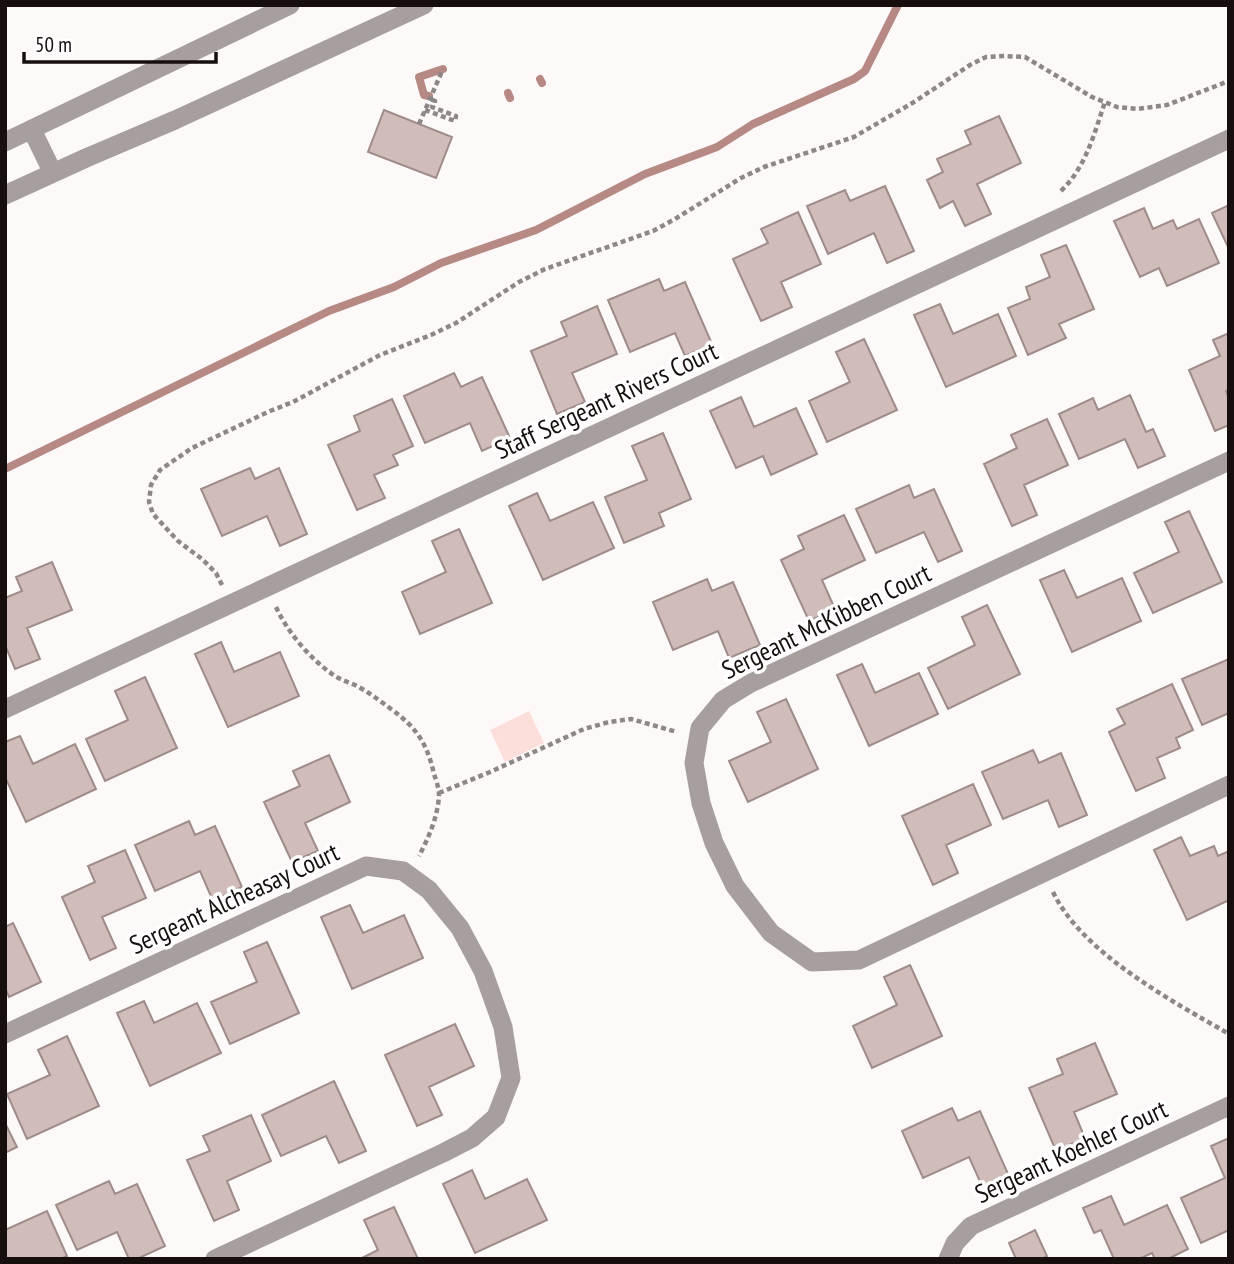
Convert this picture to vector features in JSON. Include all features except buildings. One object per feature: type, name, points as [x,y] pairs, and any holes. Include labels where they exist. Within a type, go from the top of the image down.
[{"type":"street","points":[[5,142],[290,5]]},
{"type":"street","points":[[5,195],[176,120],[387,13],[424,5]]},
{"type":"street","points":[[32,130],[53,173]]},
{"type":"street","name":"Staff Sergeant Rivers Court","points":[[5,709],[1229,139]]},
{"type":"street","name":"Sergeant McKibben Court","points":[[1229,461],[751,683],[723,700],[700,728],[694,763],[701,803],[714,843],[735,886],[771,933],[812,962],[859,960],[1229,785]]},
{"type":"street","name":"Sergeant Alcheasay Court","points":[[5,1034],[366,866],[403,871],[429,890],[460,928],[483,971],[503,1027],[510,1078],[496,1118],[472,1138],[443,1153],[215,1259]]},
{"type":"street","name":"Sergeant Koehler Court","points":[[948,1259],[956,1243],[971,1226],[1229,1106]]},
{"type":"path","points":[[230,604],[216,573],[162,525],[153,514],[149,502],[151,485],[160,470],[192,448],[293,402],[380,355],[456,323],[519,282],[545,269],[653,231],[764,167],[855,137],[986,57],[1025,57],[1092,97],[1117,107],[1137,109],[1167,105],[1229,82]]},
{"type":"path","points":[[419,124],[443,69]]},
{"type":"path","points":[[425,110],[454,121],[456,116],[432,107],[435,101],[430,99]]},
{"type":"path","points":[[1056,194],[1071,181],[1086,157],[1105,102]]},
{"type":"path","points":[[267,587],[288,628],[317,661],[336,677],[355,685],[392,709],[415,729],[424,741],[439,793],[428,839],[408,875]]},
{"type":"path","points":[[439,793],[584,729],[609,722],[631,719],[698,738]]},
{"type":"path","points":[[1043,873],[1056,900],[1071,921],[1098,947],[1142,982],[1229,1034]]},
{"type":"shaded area","points":[[529,711],[544,743],[505,762],[490,730]]},
{"type":"waterway","points":[[5,469],[329,311],[394,287],[441,263],[536,230],[645,174],[717,147],[753,124],[854,79],[865,71],[898,5]]},
{"type":"waterway","points":[[429,96],[424,95],[419,77],[443,69]]},
{"type":"waterway","points":[[540,79],[542,83]]},
{"type":"waterway","points":[[508,93],[510,98]]}]
